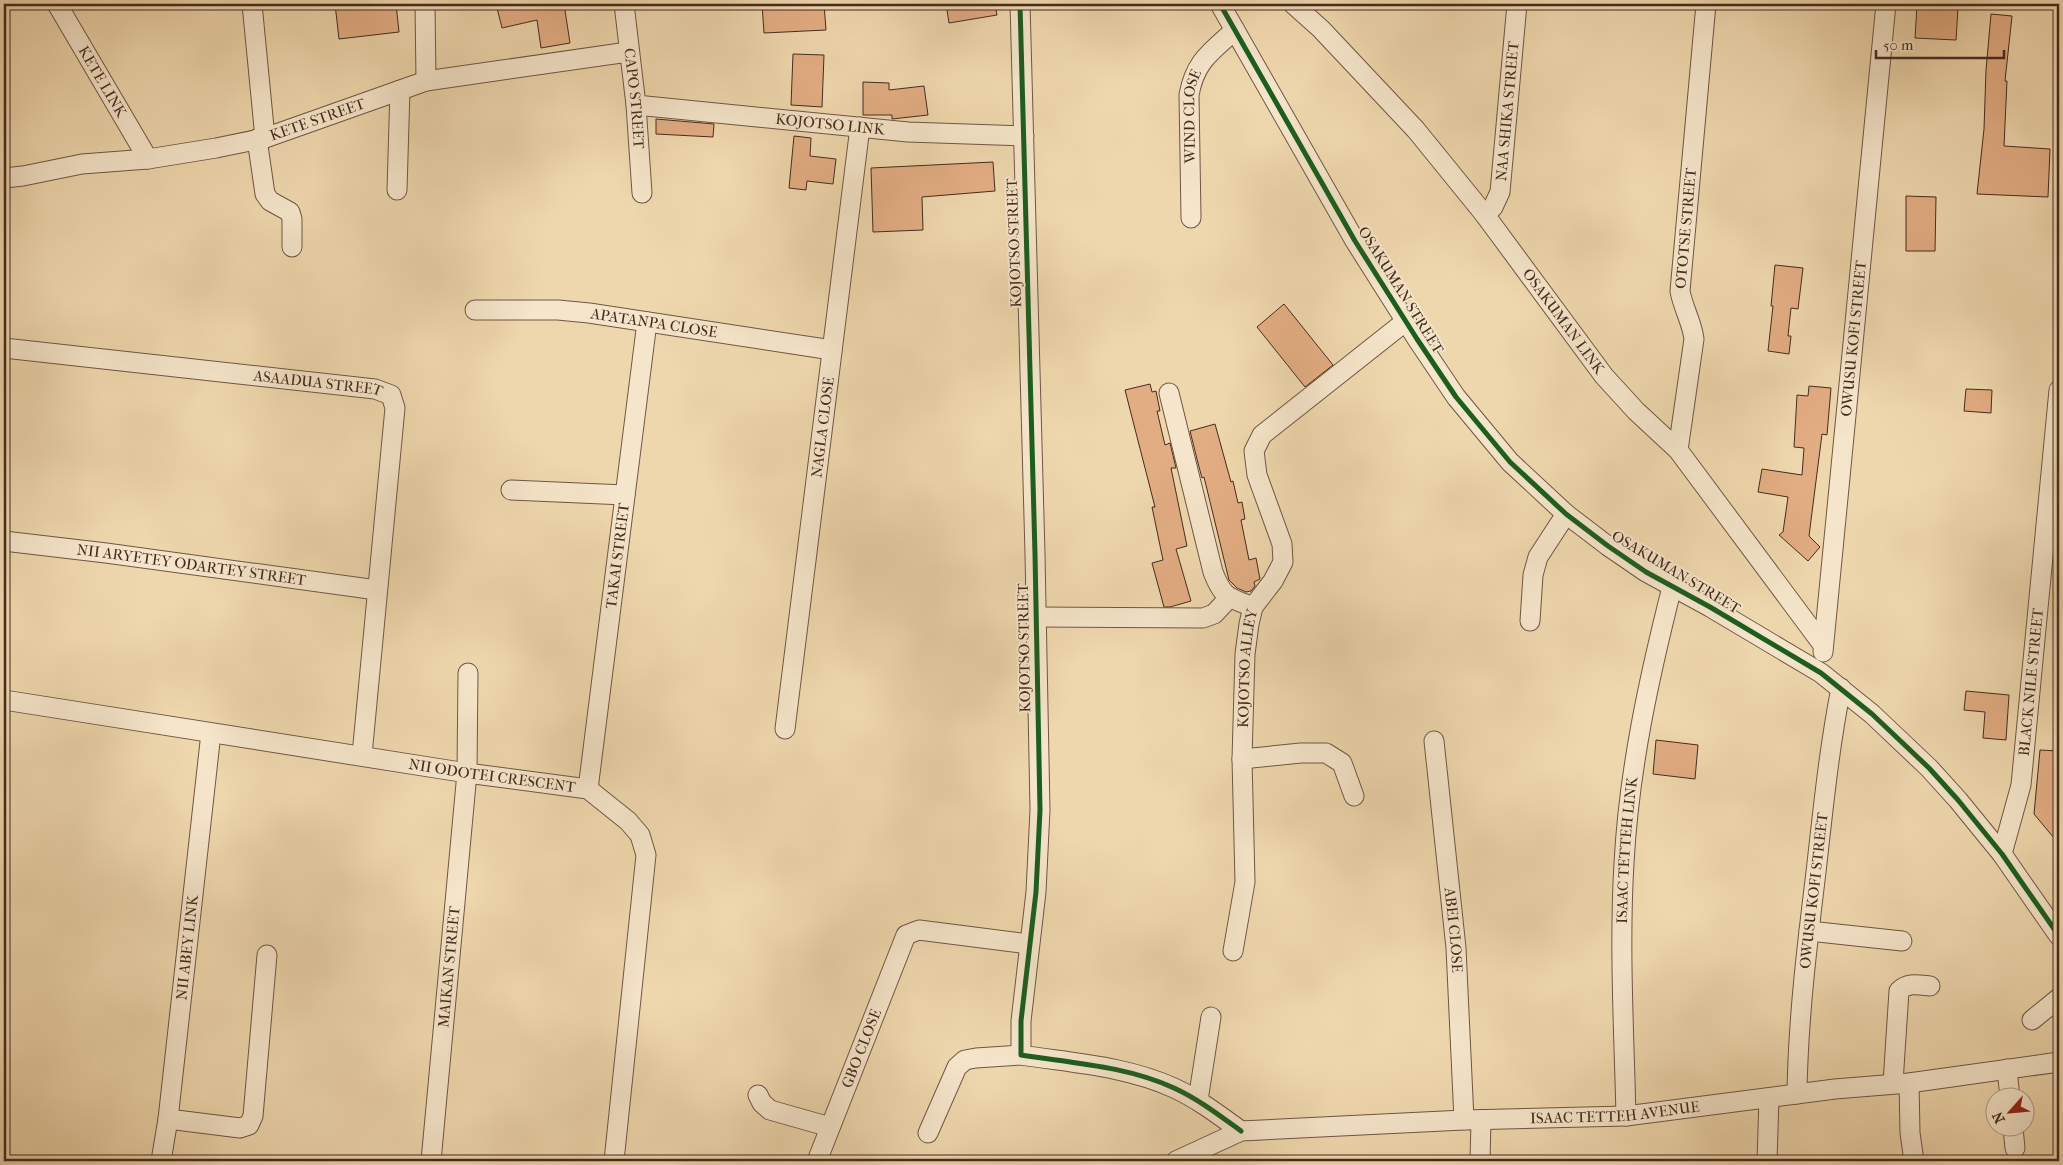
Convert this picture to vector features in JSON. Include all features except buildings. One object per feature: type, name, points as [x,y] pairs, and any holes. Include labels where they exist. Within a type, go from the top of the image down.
[{"type":"street","name":"KETE LINK","points":[[57,4],[148,159]]},
{"type":"street","points":[[252,4],[265,194],[270,201],[290,212],[292,219],[292,247]]},
{"type":"street","points":[[425,4],[426,81]]},
{"type":"street","name":"CAPO STREET","points":[[624,4],[628,52],[636,105],[642,193]]},
{"type":"street","name":"KOJOTSO STREET","points":[[1020,4],[1040,810],[1036,892],[1021,1021],[1021,1055]]},
{"type":"street","name":"OSAKUMAN STREET","points":[[1220,4],[1355,242],[1456,397],[1482,431],[1510,462],[1566,514],[1608,546],[1672,587],[1710,606],[1821,673],[1872,714],[1929,768],[1958,800],[2002,854],[2059,936]]},
{"type":"street","name":"OSAKUMAN LINK","points":[[1293,4],[1321,29],[1416,130],[1485,215],[1604,376],[1636,411],[1678,450],[1823,645]]},
{"type":"street","name":"NAA SHIKA STREET","points":[[1485,215],[1493,207],[1500,192],[1517,4]]},
{"type":"street","name":"OTOTSE STREET","points":[[1678,450],[1694,339],[1692,325],[1682,302],[1680,291],[1706,4]]},
{"type":"street","name":"OWUSU KOFI STREET","points":[[1821,673],[1886,4]]},
{"type":"street","name":"WIND CLOSE","points":[[1191,218],[1189,95],[1192,76],[1202,60],[1235,30]]},
{"type":"street","name":"KETE STREET","points":[[4,178],[82,164],[148,159],[261,138],[426,81],[628,52]]},
{"type":"street","points":[[397,190],[400,90]]},
{"type":"street","name":"KOJOTSO LINK","points":[[636,105],[951,135],[1024,136]]},
{"type":"street","name":"NAGLA CLOSE","points":[[784,729],[860,127]]},
{"type":"street","name":"APATANPA CLOSE","points":[[475,310],[558,310],[832,350]]},
{"type":"street","name":"KOJOTSO ALLEY","points":[[1233,951],[1245,882],[1242,759],[1245,654],[1253,607],[1273,581],[1283,562],[1282,544],[1257,474],[1254,451],[1262,434],[1406,321]]},
{"type":"street","name":"TAKAI STREET","points":[[588,789],[647,322]]},
{"type":"street","name":"ASAADUA STREET","points":[[4,348],[375,389],[391,395],[395,408],[362,755]]},
{"type":"street","name":"BLACK NILE STREET","points":[[2002,854],[2021,785],[2059,390]]},
{"type":"street","points":[[1169,393],[1213,572],[1219,588],[1229,598],[1253,607]]},
{"type":"street","points":[[511,490],[625,494]]},
{"type":"street","points":[[1530,621],[1533,575],[1538,557],[1566,514]]},
{"type":"street","name":"NII ARYETEY ODARTEY STREET","points":[[4,542],[106,553],[377,590]]},
{"type":"street","name":"ISAAC TETTEH LINK","points":[[1626,1116],[1622,946],[1624,862],[1632,770],[1648,682],[1672,587]]},
{"type":"street","points":[[1036,617],[1203,618],[1214,614],[1229,598]]},
{"type":"street","name":"MAIKAN STREET","points":[[431,1161],[467,773],[468,674]]},
{"type":"street","name":"OWUSU KOFI STREET","points":[[1797,1094],[1798,1042],[1809,931],[1829,755],[1841,688]]},
{"type":"street","name":"NII ODOTEI CRESCENT","points":[[4,700],[467,773],[588,789],[628,821],[640,836],[646,855],[614,1161]]},
{"type":"street","name":"NII ABEY LINK","points":[[161,1161],[168,1119],[210,733]]},
{"type":"street","name":"ABEI CLOSE","points":[[1434,741],[1472,1120],[1480,1161]]},
{"type":"street","points":[[1242,759],[1301,753],[1326,753],[1342,763],[1354,796]]},
{"type":"street","name":"GBO CLOSE","points":[[817,1161],[906,935],[919,930],[1029,944]]},
{"type":"street","points":[[1809,931],[1902,941]]},
{"type":"street","points":[[168,1119],[240,1128],[249,1125],[253,1116],[267,955]]},
{"type":"street","points":[[1914,1161],[1901,1083],[1899,992],[1909,985],[1930,986]]},
{"type":"street","points":[[2032,1020],[2059,998]]},
{"type":"street","points":[[1198,1100],[1211,1017]]},
{"type":"street","points":[[928,1133],[957,1067],[965,1060],[1021,1055],[1087,1064],[1129,1073],[1173,1087],[1198,1100],[1241,1130]]},
{"type":"street","name":"ISAAC TETTEH AVENUE","points":[[1176,1161],[1241,1130],[1472,1120],[1626,1116],[2059,1062]]},
{"type":"street","points":[[2007,1069],[2009,1088]]},
{"type":"street","points":[[758,1094],[762,1103],[770,1110],[830,1127]]},
{"type":"street","points":[[1767,1161],[1769,1098]]},
{"type":"street","points":[[2014,1138],[2015,1148]]},
{"type":"cycle path","points":[[1020,4],[1040,810],[1036,892],[1021,1021],[1021,1055],[1099,1066],[1156,1081],[1192,1097],[1241,1131]]},
{"type":"cycle path","points":[[1220,4],[1355,241],[1417,339],[1456,397],[1510,462],[1566,514],[1608,546],[1646,572],[1710,607],[1821,673],[1872,714],[1929,768],[1958,800],[2002,854],[2059,936]]}]
